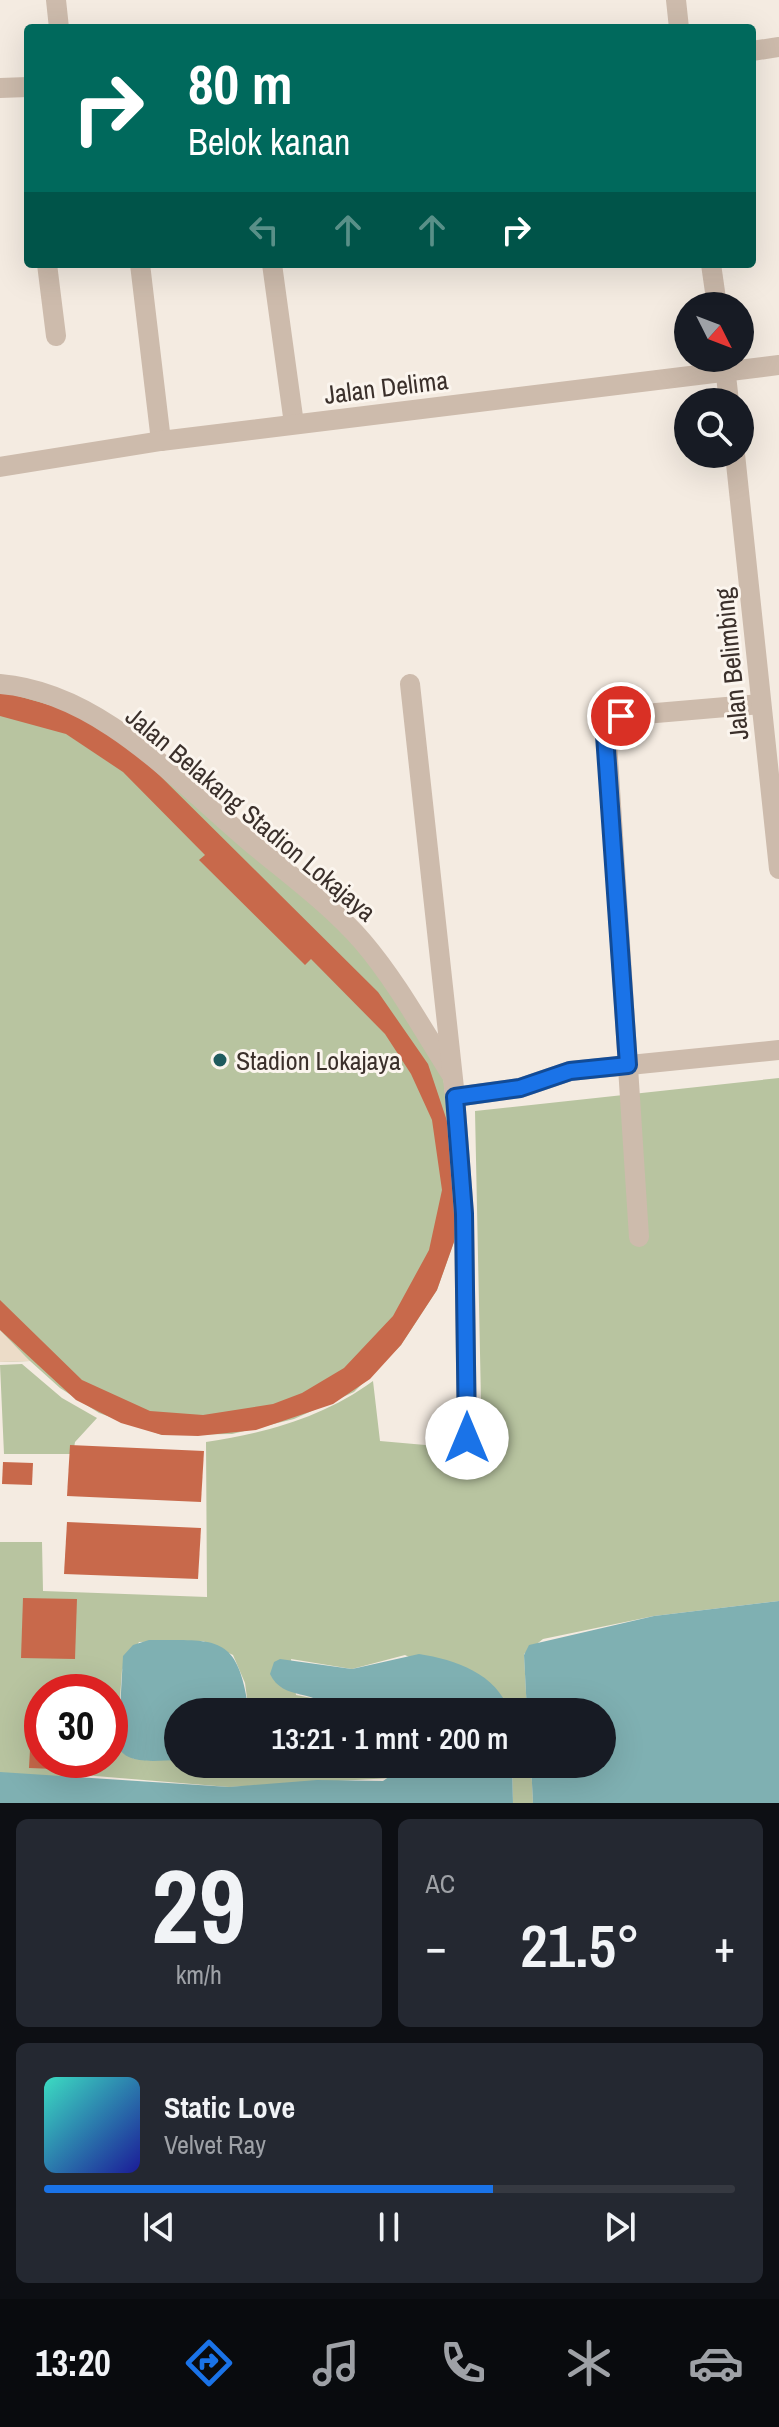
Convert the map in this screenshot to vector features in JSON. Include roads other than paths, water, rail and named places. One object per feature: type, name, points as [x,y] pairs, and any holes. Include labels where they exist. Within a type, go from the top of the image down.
[{"type":"street","points":[[56,0],[59,24]]},
{"type":"street","points":[[676,0],[679,24]]},
{"type":"street","points":[[756,50],[779,47]]},
{"type":"street","points":[[0,88],[24,92]]},
{"type":"street","points":[[48,268],[56,336]]},
{"type":"street","points":[[140,268],[161,441]]},
{"type":"street","points":[[273,268],[294,424]]},
{"type":"street","points":[[712,268],[715,292]]},
{"type":"street","name":"Jalan Delima","points":[[754,365],[779,365]]},
{"type":"street","name":"Jalan Delima","points":[[0,467],[161,441],[680,372]]},
{"type":"street","name":"Jalan Belimbing","points":[[736,468],[761,704],[774,767],[779,869]]},
{"type":"street","name":"Jalan Belakang Stadion Lokajaya","points":[[0,684],[60,698],[98,718],[149,756],[317,898],[377,961],[454,1087]]},
{"type":"street","name":"Jalan Belakang Stadion Lokajaya","points":[[410,684],[454,1087],[464,1229],[467,1438]]},
{"type":"street","points":[[639,1237],[606,727],[621,716],[761,704]]},
{"type":"street","points":[[454,1087],[520,1088],[570,1071],[779,1050]]},
{"type":"water","points":[[779,1601],[779,1803],[533,1803],[532,1778],[616,1778],[616,1698],[526,1698],[524,1655],[529,1645],[654,1616]]},
{"type":"water","points":[[149,1640],[193,1640],[221,1647],[239,1668],[246,1698],[164,1698],[164,1761],[129,1757],[128,1674],[122,1674],[123,1656],[133,1645]]},
{"type":"water","points":[[419,1654],[447,1660],[473,1671],[485,1678],[503,1698],[311,1698],[283,1688],[270,1674],[274,1662],[280,1659],[352,1669]]},
{"type":"water","points":[[0,1772],[24,1774],[24,1778],[92,1778],[229,1787],[317,1780],[383,1781],[387,1778],[512,1778],[513,1803],[0,1803]]},
{"type":"place","name":"Stadion Lokajaya","points":[[220,1060]]}]
